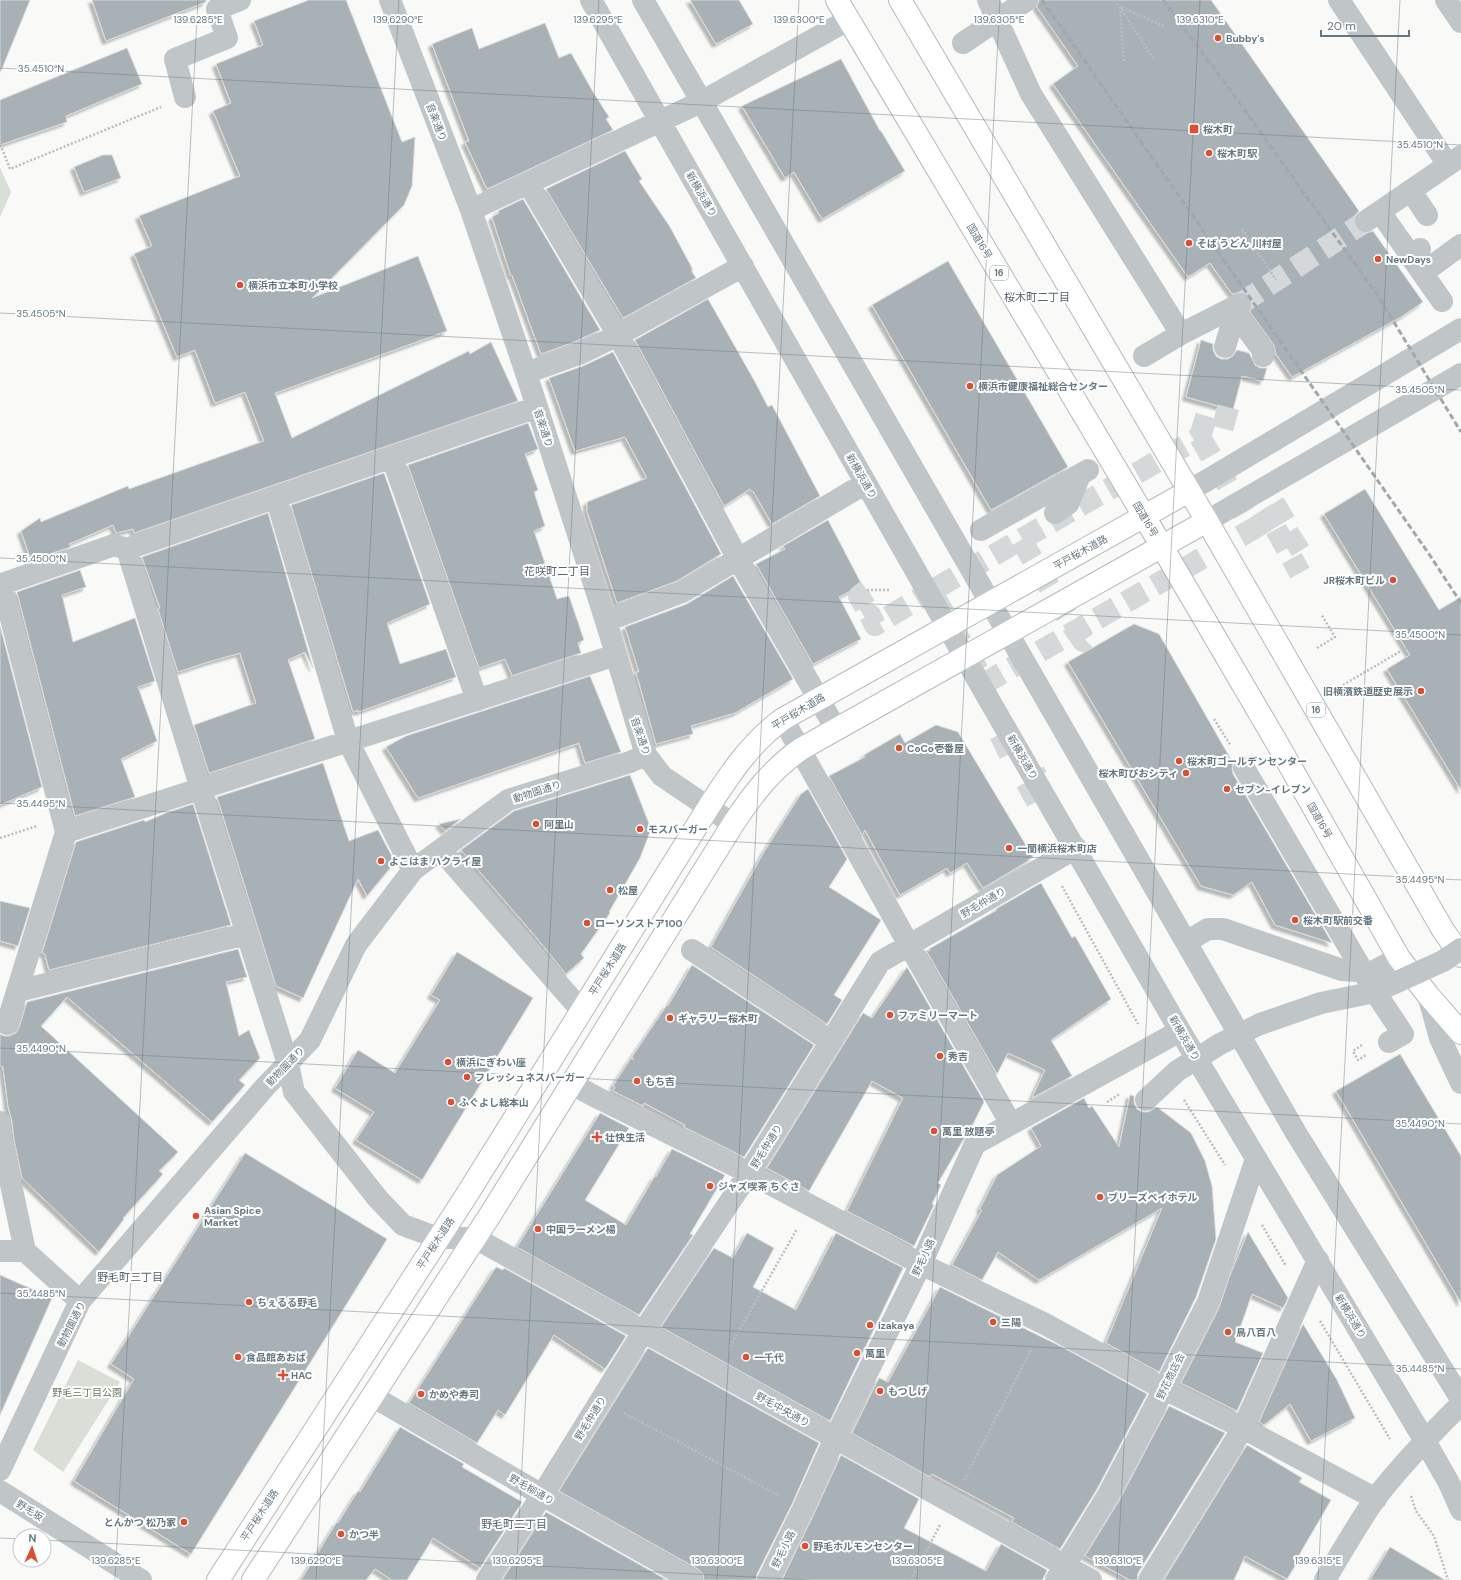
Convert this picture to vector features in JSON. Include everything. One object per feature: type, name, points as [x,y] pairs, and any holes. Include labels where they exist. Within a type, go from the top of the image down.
[{"type":"main road","name":"国道16号","points":[[837,0],[1144,516],[1399,958],[1428,995],[1461,1033]]},
{"type":"main road","name":"16","points":[[900,0],[1189,491],[1443,930],[1461,956]]},
{"type":"main road","name":"平戸桜木道路","points":[[218,1580],[438,1238],[708,808],[744,756],[768,729],[818,698],[1189,491]]},
{"type":"main road","points":[[253,1580],[475,1238],[733,824],[766,778],[800,750],[836,729],[1207,522]]},
{"type":"street","points":[[185,97],[175,59],[227,38],[217,9],[240,0]]},
{"type":"street","name":"音楽通り","points":[[390,0],[471,210],[537,406],[606,621],[646,755],[662,776],[733,824]]},
{"type":"street","name":"新横浜通り","points":[[591,0],[1180,1031],[1425,1441],[1449,1483],[1461,1510]]},
{"type":"street","points":[[643,0],[1296,1133],[1461,1399]]},
{"type":"street","points":[[988,0],[1031,94],[1181,334]]},
{"type":"street","points":[[963,44],[1027,0]]},
{"type":"street","points":[[1339,0],[1455,161],[1373,217],[1432,266],[1461,245]]},
{"type":"street","points":[[1446,0],[1461,22]]},
{"type":"street","points":[[471,210],[701,102],[848,20]]},
{"type":"street","points":[[528,183],[618,335],[738,559],[836,729]]},
{"type":"street","points":[[1411,191],[1427,215]]},
{"type":"street","points":[[1415,252],[1442,301]]},
{"type":"street","points":[[526,373],[579,354],[618,335],[742,266]]},
{"type":"street","points":[[1144,356],[1181,334],[1236,309]]},
{"type":"street","points":[[1225,347],[1236,309]]},
{"type":"street","points":[[1236,309],[1264,352],[1263,356]]},
{"type":"street","points":[[1189,491],[1461,330]]},
{"type":"street","points":[[1207,522],[1461,374]]},
{"type":"street","points":[[8,1024],[64,825],[2,584],[114,545],[127,549],[537,406]]},
{"type":"street","points":[[392,457],[476,700]]},
{"type":"street","points":[[992,530],[1084,472],[1068,504],[1055,512]]},
{"type":"street","points":[[606,621],[682,592],[866,483]]},
{"type":"street","points":[[276,497],[348,741],[413,870]]},
{"type":"street","points":[[127,549],[246,934],[288,1064],[294,1092],[378,1199],[402,1225],[438,1238],[475,1238]]},
{"type":"street","points":[[64,825],[201,789],[616,655]]},
{"type":"street","points":[[783,719],[1011,1124]]},
{"type":"street","name":"動物園通り","points":[[0,1470],[80,1301],[266,1087],[310,1040],[356,945],[413,870],[508,800],[630,762],[646,755]]},
{"type":"street","points":[[1244,768],[1375,992],[1403,1034],[1390,1042]]},
{"type":"street","name":"野毛仲通り","points":[[487,1580],[542,1496],[643,1332],[749,1173],[880,962],[1076,848]]},
{"type":"street","points":[[441,850],[581,1010]]},
{"type":"street","points":[[1186,942],[1208,930],[1223,929],[1342,970],[1372,972],[1399,958]]},
{"type":"street","points":[[1443,930],[1461,942]]},
{"type":"street","points":[[18,990],[246,934]]},
{"type":"street","points":[[1146,1100],[1177,1071],[1220,1044],[1260,1024],[1321,1002],[1375,992],[1443,961],[1461,949]]},
{"type":"street","points":[[692,950],[830,1042]]},
{"type":"street","points":[[1428,995],[1440,1038],[1461,1083]]},
{"type":"street","name":"野毛小路","points":[[768,1580],[803,1509],[835,1438],[921,1264],[975,1144],[1180,1031]]},
{"type":"street","points":[[572,1084],[603,1101],[749,1173],[921,1264],[1044,1324],[1164,1389],[1243,1428],[1376,1499]]},
{"type":"street","points":[[0,1122],[2,1142],[25,1251],[80,1301]]},
{"type":"street","name":"野花商店会","points":[[1061,1573],[1108,1495],[1208,1302],[1256,1159]]},
{"type":"street","name":"野毛中央通り","points":[[475,1238],[952,1503],[1061,1573],[1092,1580]]},
{"type":"street","points":[[0,1251],[25,1251]]},
{"type":"street","points":[[1149,1580],[1243,1428],[1318,1260]]},
{"type":"street","name":"野毛柳通り","points":[[372,1396],[542,1496],[692,1580]]},
{"type":"street","points":[[1325,1580],[1360,1522],[1376,1499],[1400,1468],[1461,1404]]},
{"type":"street","name":"野毛坂","points":[[0,1492],[141,1580]]},
{"type":"path","points":[[1115,0],[1154,59]]},
{"type":"path","points":[[1120,7],[1164,26]]},
{"type":"path","points":[[1120,7],[1124,61]]},
{"type":"path","points":[[0,146],[10,169],[185,97]]},
{"type":"path","points":[[1242,228],[1276,280]]},
{"type":"path","points":[[867,590],[890,590]]},
{"type":"path","points":[[1317,648],[1335,637],[1321,614]]},
{"type":"path","points":[[1343,685],[1406,648]]},
{"type":"path","points":[[1214,719],[1244,768]]},
{"type":"path","points":[[0,838],[64,825]]},
{"type":"path","points":[[715,1372],[810,1206]]},
{"type":"path","points":[[911,1580],[1044,1324]]},
{"type":"path","points":[[600,1401],[803,1509]]},
{"type":"green space","points":[[0,168],[11,192],[0,217]]},
{"type":"green space","name":"野毛三丁目公園","points":[[78,1360],[120,1382],[63,1472],[33,1450]]},
{"type":"building","points":[[0,0],[30,0],[1,71],[0,71]]},
{"type":"building","points":[[92,0],[206,0],[206,2],[106,41]]},
{"type":"building","points":[[309,0],[346,0],[402,142],[415,137],[412,186],[404,205],[312,298],[418,256],[447,331],[275,393],[292,438],[469,351],[470,354],[491,342],[518,401],[134,533],[133,529],[116,533],[113,525],[69,544],[71,547],[31,560],[21,531],[40,518],[41,522],[128,486],[129,489],[264,441],[245,392],[215,403],[195,350],[177,357],[134,254],[152,246],[139,216],[240,176],[213,111],[231,103],[216,64],[263,45],[254,21]]},
{"type":"building","points":[[690,0],[739,0],[753,24],[716,44]]},
{"type":"building","name":"桜木町駅","points":[[1039,0],[1211,0],[1359,211],[1355,215],[1354,222],[1356,228],[1360,232],[1367,233],[1373,231],[1423,302],[1401,317],[1292,377],[1276,354],[1274,345],[1250,312],[1252,305],[1251,298],[1246,293],[1241,292],[1232,294],[1210,263],[1188,277],[1053,84],[1078,66],[1037,7]]},
{"type":"building","points":[[545,23],[559,58],[571,53],[609,117],[606,119],[613,130],[487,189],[465,142],[469,141],[432,44],[472,28],[479,49]]},
{"type":"building","points":[[127,48],[142,84],[66,116],[67,122],[0,145],[0,100]]},
{"type":"building","points":[[841,59],[880,131],[905,171],[822,219],[794,172],[785,178],[742,106]]},
{"type":"building","points":[[625,151],[642,179],[639,181],[670,227],[696,278],[623,318],[546,189]]},
{"type":"building","points":[[103,155],[112,155],[121,178],[84,192],[74,167]]},
{"type":"building","points":[[523,199],[600,330],[574,342],[541,354],[512,275],[511,276],[492,217],[499,213],[498,211]]},
{"type":"building","name":"横浜市健康福祉総合センター","points":[[948,261],[1068,467],[991,510],[872,305]]},
{"type":"building","points":[[708,299],[768,407],[772,405],[820,496],[772,524],[753,491],[752,492],[750,489],[724,506],[635,340]]},
{"type":"building","points":[[1201,340],[1213,344],[1213,350],[1216,356],[1221,359],[1228,359],[1233,356],[1237,350],[1249,353],[1255,365],[1260,368],[1267,368],[1263,381],[1242,376],[1233,410],[1186,397]]},
{"type":"building","points":[[613,352],[721,554],[677,581],[617,603],[587,511],[587,502],[647,478],[625,437],[575,451],[549,378],[583,366]]},
{"type":"building","points":[[528,423],[538,449],[525,454],[538,490],[534,492],[545,526],[534,531],[557,599],[569,596],[584,640],[578,643],[581,653],[511,676],[512,675],[505,659],[479,668],[408,465]]},
{"type":"building","points":[[384,473],[430,604],[387,623],[400,664],[446,649],[456,677],[358,712],[358,710],[353,712],[291,505]]},
{"type":"building","name":"JR桜木町ビル","points":[[1365,489],[1439,610],[1461,597],[1461,790],[1387,669],[1410,655],[1324,514]]},
{"type":"building","points":[[268,513],[313,668],[305,652],[288,660],[315,739],[209,773],[194,725],[256,703],[240,653],[178,672],[158,609],[160,608],[142,557]]},
{"type":"building","points":[[828,520],[862,585],[839,597],[861,639],[813,664],[756,564],[785,549],[783,546]]},
{"type":"building","points":[[80,570],[86,587],[62,595],[73,642],[135,618],[155,681],[138,687],[157,741],[121,759],[135,797],[75,816],[17,592]]},
{"type":"building","points":[[733,576],[793,679],[735,713],[691,726],[693,734],[656,744],[636,672],[639,672],[625,627],[687,604]]},
{"type":"building","name":"桜木町ゴールデンセンター","points":[[1134,624],[1159,634],[1233,763],[1233,774],[1332,943],[1275,925],[1252,882],[1233,895],[1201,886],[1068,662]]},
{"type":"building","points":[[0,626],[42,787],[0,805]]},
{"type":"building","points":[[590,676],[621,752],[585,763],[579,743],[418,798],[386,747],[406,736]]},
{"type":"building","points":[[936,725],[958,732],[1033,857],[983,888],[967,863],[950,873],[947,868],[900,895],[865,830],[862,835],[829,776],[865,757],[864,755],[900,734],[905,743]]},
{"type":"building","points":[[323,763],[349,841],[378,830],[395,862],[367,896],[358,879],[303,998],[276,986],[217,797]]},
{"type":"building","points":[[630,775],[651,829],[640,858],[609,912],[610,913],[581,954],[584,958],[566,974],[461,850],[514,811]]},
{"type":"building","points":[[808,789],[847,859],[829,887],[881,920],[834,995],[842,1000],[827,1024],[711,947],[764,852],[801,794]]},
{"type":"building","points":[[193,804],[231,925],[49,970],[45,954],[42,953],[76,842],[144,820],[145,822]]},
{"type":"building","points":[[461,819],[445,831],[439,824]]},
{"type":"building","points":[[1041,883],[1072,938],[1075,936],[1111,999],[1051,1040],[1072,1076],[1032,1098],[1045,1070],[1008,1053],[997,1074],[926,950],[930,951],[929,949]]},
{"type":"building","points":[[0,901],[30,908],[18,946],[0,941]]},
{"type":"building","points":[[238,949],[247,977],[226,982],[239,1036],[249,1030],[260,1058],[239,1080],[245,1085],[212,1122],[67,997],[41,1026],[178,1152],[159,1171],[163,1174],[123,1218],[124,1219],[99,1252],[22,1178],[8,1106],[3,1067],[0,1066],[0,1034],[9,1036],[16,1033],[27,1002]]},
{"type":"building","name":"横浜にぎわい座","points":[[457,952],[533,998],[422,1180],[356,1140],[374,1112],[335,1088],[358,1050],[395,1073],[440,1000],[431,995]]},
{"type":"building","points":[[692,965],[814,1045],[744,1157],[684,1127],[685,1125],[644,1103],[643,1106],[613,1091],[615,1087],[613,1086],[631,1058],[634,1060],[632,1057],[667,1005],[668,1006]]},
{"type":"building","points":[[907,967],[984,1102],[968,1134],[938,1183],[941,1185],[932,1204],[934,1205],[914,1246],[847,1211],[903,1098],[872,1081],[809,1191],[767,1168],[863,1013],[872,1018]]},
{"type":"building","points":[[1400,1054],[1461,1156],[1461,1303],[1336,1091]]},
{"type":"building","points":[[1130,1095],[1134,1096],[1134,1103],[1137,1109],[1142,1112],[1148,1112],[1157,1107],[1191,1133],[1205,1161],[1212,1186],[1216,1239],[1196,1297],[1159,1372],[1106,1343],[1162,1208],[1039,1280],[998,1252],[982,1280],[952,1265],[982,1210],[980,1209],[997,1175],[1041,1146],[1031,1128],[1084,1098],[1089,1108],[1092,1106],[1119,1147]]},
{"type":"building","points":[[600,1113],[629,1128],[585,1200],[626,1225],[672,1149],[725,1175],[690,1234],[693,1235],[639,1315],[517,1247]]},
{"type":"building","name":"ちぇるる野毛","points":[[245,1153],[387,1239],[191,1554],[74,1481],[134,1379],[111,1364]]},
{"type":"building","points":[[1248,1232],[1288,1298],[1283,1308],[1252,1294],[1235,1342],[1263,1353],[1237,1411],[1181,1383],[1219,1308],[1229,1278]]},
{"type":"building","points":[[747,1233],[774,1248],[753,1287],[796,1310],[836,1233],[903,1268],[830,1421],[661,1327],[714,1248],[733,1258]]},
{"type":"building","points":[[496,1267],[503,1270],[504,1268],[626,1336],[605,1369],[554,1335],[505,1415],[498,1410],[477,1443],[409,1403]]},
{"type":"building","points":[[0,1275],[52,1298],[0,1415]]},
{"type":"building","points":[[940,1287],[1064,1348],[1147,1394],[1097,1489],[1060,1549],[1012,1522],[1014,1518],[932,1474],[930,1477],[852,1433],[879,1378],[888,1382]]},
{"type":"building","points":[[1303,1324],[1337,1380],[1355,1418],[1311,1441],[1290,1404],[1264,1425],[1259,1422]]},
{"type":"building","points":[[648,1348],[819,1443],[792,1504],[757,1574],[756,1580],[704,1580],[703,1574],[698,1569],[559,1491]]},
{"type":"building","points":[[1169,1406],[1225,1433],[1138,1573],[1137,1580],[1130,1580],[1085,1556],[1119,1501]]},
{"type":"building","points":[[400,1427],[464,1464],[462,1467],[522,1502],[480,1568],[433,1538],[407,1580],[392,1580],[375,1569],[366,1580],[301,1580],[337,1522],[338,1523],[358,1491],[360,1492]]},
{"type":"building","points":[[1247,1445],[1302,1478],[1299,1482],[1331,1500],[1287,1579],[1245,1556],[1234,1580],[1164,1580]]},
{"type":"building","points":[[841,1455],[919,1499],[904,1528],[986,1571],[1001,1544],[1047,1570],[1042,1580],[782,1580]]},
{"type":"building","points":[[546,1512],[667,1580],[502,1580]]},
{"type":"building","points":[[1390,1547],[1445,1580],[1370,1580]]},
{"type":"tunnel","points":[[1240,304],[1366,221]]},
{"type":"tunnel","points":[[1200,437],[1207,413],[1245,423]]},
{"type":"tunnel","points":[[1200,437],[1253,529],[985,683],[931,591],[1200,437]]},
{"type":"tunnel","points":[[1270,518],[1295,503]]},
{"type":"tunnel","points":[[1253,529],[1270,518],[1300,573]]},
{"type":"tunnel","points":[[1286,547],[1303,536]]},
{"type":"tunnel","points":[[1021,540],[1076,631],[1083,641],[1085,639]]},
{"type":"tunnel","points":[[867,590],[859,596],[870,615]]},
{"type":"tunnel","points":[[865,618],[870,615],[875,625],[931,591]]},
{"type":"tunnel","points":[[995,749],[1015,739]]},
{"type":"tunnel","points":[[1022,797],[1042,786],[1034,772]]},
{"type":"railway","points":[[1042,0],[1429,554],[1461,603]]},
{"type":"railway","points":[[1163,0],[1233,94],[1378,296],[1461,432]]},
{"type":"place","name":"Bubby's","points":[[1218,38]]},
{"type":"place","name":"桜木町","points":[[1194,129]]},
{"type":"place","name":"桜木町駅","points":[[1209,153]]},
{"type":"place","name":"そば うどん 川村屋","points":[[1189,243]]},
{"type":"place","name":"NewDays","points":[[1378,259]]},
{"type":"place","name":"横浜市立本町小学校","points":[[240,285]]},
{"type":"place","name":"横浜市健康福祉総合センター","points":[[970,386]]},
{"type":"place","name":"JR桜木町ビル","points":[[1393,580]]},
{"type":"place","name":"旧横濱鉄道歴史展示","points":[[1421,691]]},
{"type":"place","name":"CoCo壱番屋","points":[[899,748]]},
{"type":"place","name":"桜木町ゴールデンセンター","points":[[1179,761]]},
{"type":"place","name":"桜木町ぴおシティ","points":[[1186,773]]},
{"type":"place","name":"セブン-イレブン","points":[[1227,789]]},
{"type":"place","name":"阿里山","points":[[536,824]]},
{"type":"place","name":"モスバーガー","points":[[640,829]]},
{"type":"place","name":"一蘭横浜桜木町店","points":[[1009,848]]},
{"type":"place","name":"よこはま ハクライ屋","points":[[381,861]]},
{"type":"place","name":"松屋","points":[[610,890]]},
{"type":"place","name":"桜木町駅前交番","points":[[1295,920]]},
{"type":"place","name":"ローソンストア100","points":[[587,923]]},
{"type":"place","name":"ファミリーマート","points":[[890,1015]]},
{"type":"place","name":"ギャラリー桜木町","points":[[670,1018]]},
{"type":"place","name":"秀吉","points":[[940,1056]]},
{"type":"place","name":"横浜にぎわい座","points":[[448,1062]]},
{"type":"place","name":"フレッシュネスバーガー","points":[[467,1077]]},
{"type":"place","name":"もち吉","points":[[637,1081]]},
{"type":"place","name":"ふぐよし総本山","points":[[451,1102]]},
{"type":"place","name":"萬里 放題亭","points":[[934,1131]]},
{"type":"place","name":"壮快生活","points":[[597,1137]]},
{"type":"place","name":"ジャズ喫茶 ちぐさ","points":[[710,1186]]},
{"type":"place","name":"ブリーズベイホテル","points":[[1100,1197]]},
{"type":"place","name":"Asian Spice Market","points":[[196,1216]]},
{"type":"place","name":"中国ラーメン楊","points":[[538,1229]]},
{"type":"place","name":"ちぇるる野毛","points":[[249,1302]]},
{"type":"place","name":"三陽","points":[[993,1322]]},
{"type":"place","name":"izakaya","points":[[870,1325]]},
{"type":"place","name":"鳥八百八","points":[[1228,1332]]},
{"type":"place","name":"萬里","points":[[857,1353]]},
{"type":"place","name":"食品館あおば","points":[[238,1357]]},
{"type":"place","name":"一千代","points":[[746,1357]]},
{"type":"place","name":"HAC","points":[[283,1375]]},
{"type":"place","name":"もつしげ","points":[[880,1391]]},
{"type":"place","name":"かめや寿司","points":[[421,1394]]},
{"type":"place","name":"とんかつ 松乃家","points":[[184,1522]]},
{"type":"place","name":"かつ半","points":[[341,1534]]},
{"type":"place","name":"野毛ホルモンセンター","points":[[805,1546]]},
{"type":"district","name":"桜木町二丁目","points":[[1037,297]]},
{"type":"district","name":"花咲町二丁目","points":[[557,571]]},
{"type":"district","name":"野毛町三丁目","points":[[130,1277]]},
{"type":"district","name":"野毛町二丁目","points":[[514,1524]]}]
